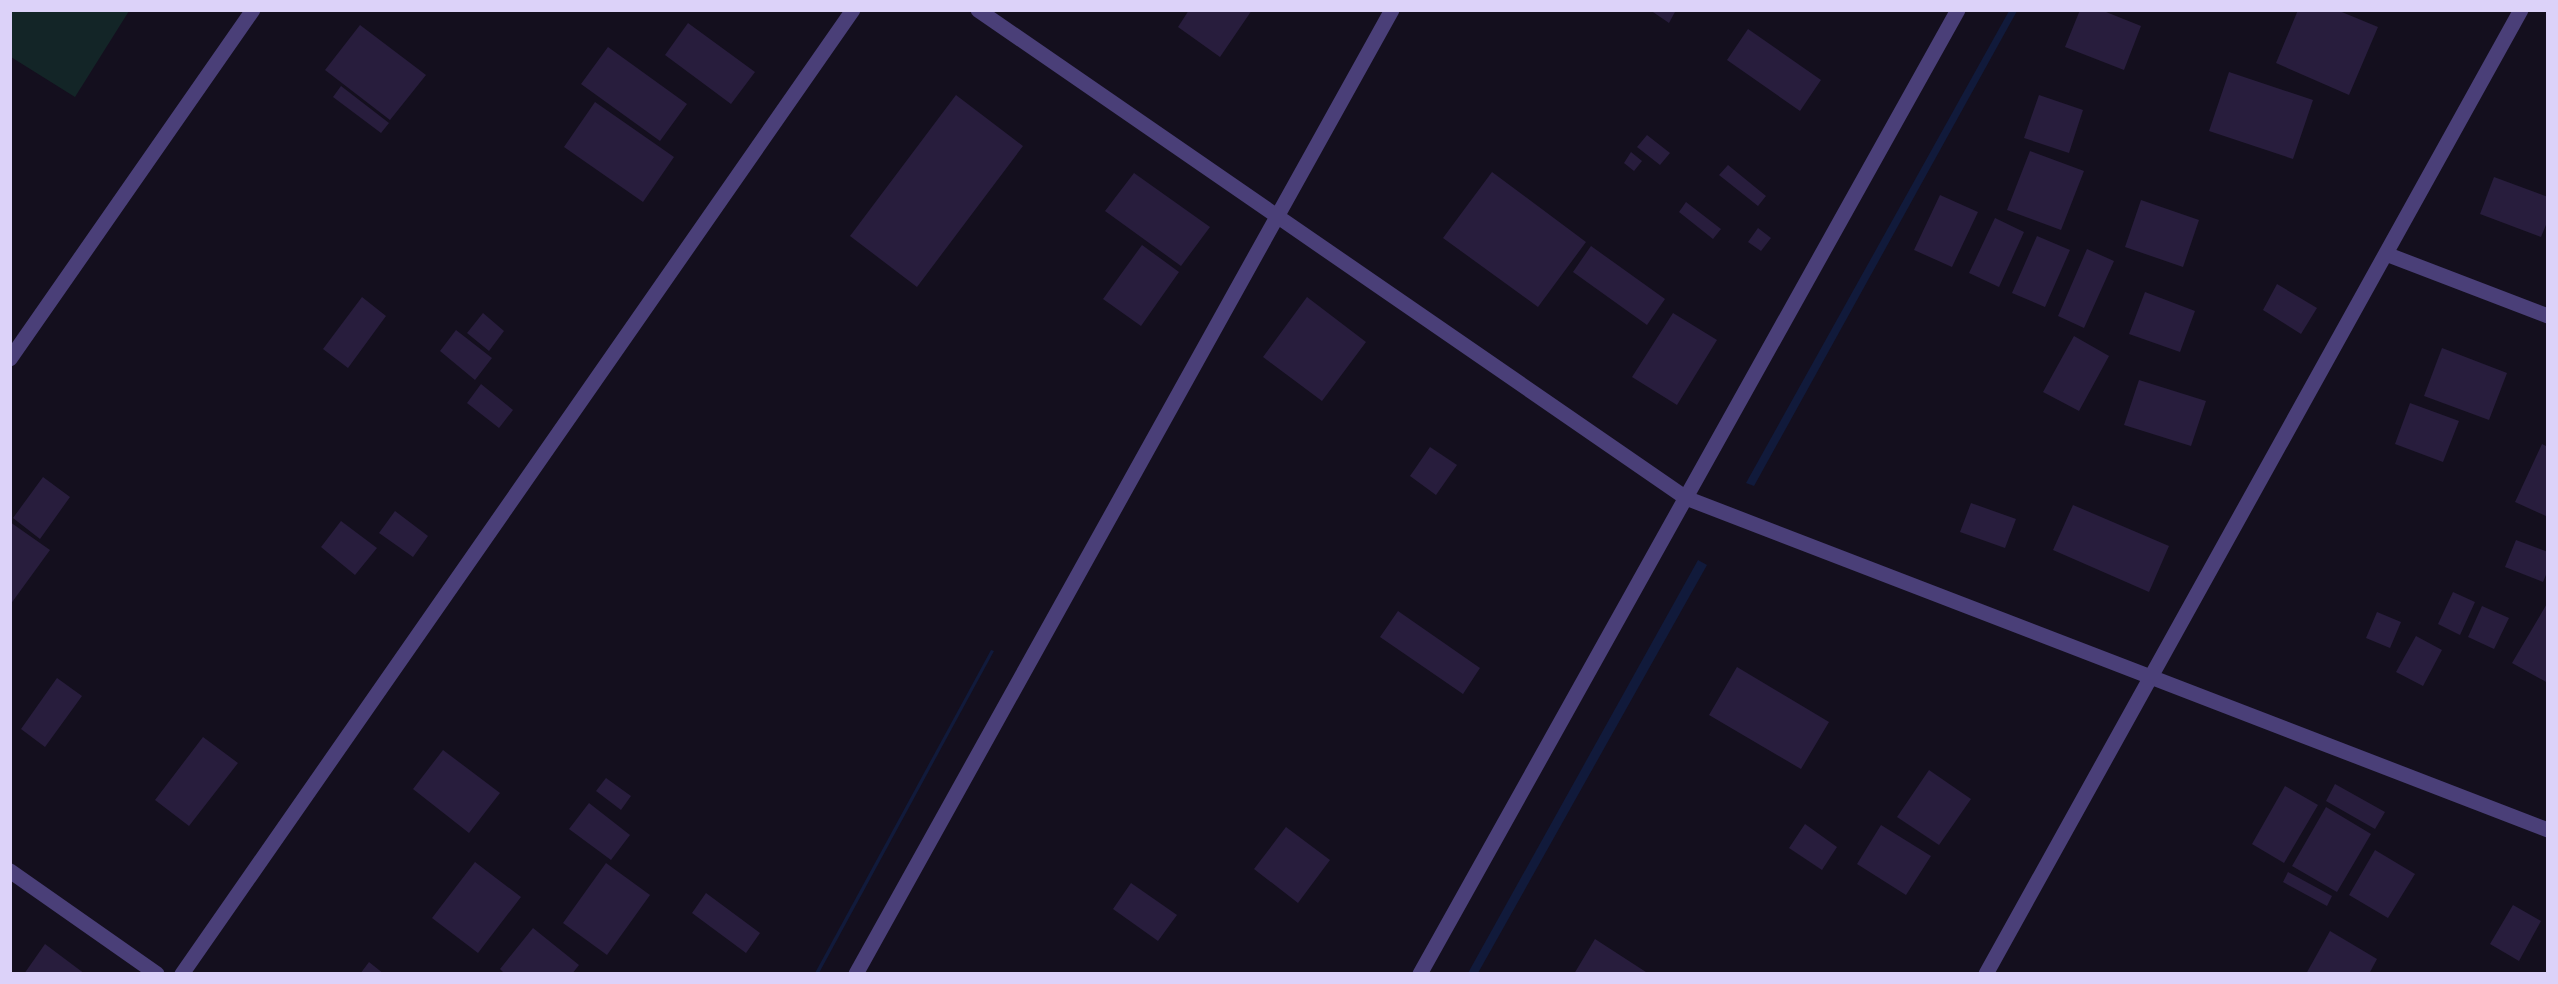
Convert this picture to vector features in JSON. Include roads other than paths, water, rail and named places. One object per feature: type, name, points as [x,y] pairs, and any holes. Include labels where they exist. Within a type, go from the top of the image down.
[{"type":"street","points":[[10,359],[253,10]]},
{"type":"street","points":[[182,974],[853,10]]},
{"type":"street","points":[[978,10],[1686,498],[2547,830]]},
{"type":"street","points":[[856,974],[1392,10]]},
{"type":"street","points":[[1420,974],[1958,10]]},
{"type":"street","points":[[1986,974],[2521,10]]},
{"type":"street","points":[[2386,254],[2547,316]]},
{"type":"street","points":[[10,871],[157,974]]},
{"type":"water","points":[[2009,11],[2017,11],[1754,486],[1746,483]]},
{"type":"water","points":[[1698,560],[1707,565],[1478,973],[1468,973]]},
{"type":"water","points":[[991,650],[994,651],[819,973],[815,973]]}]
